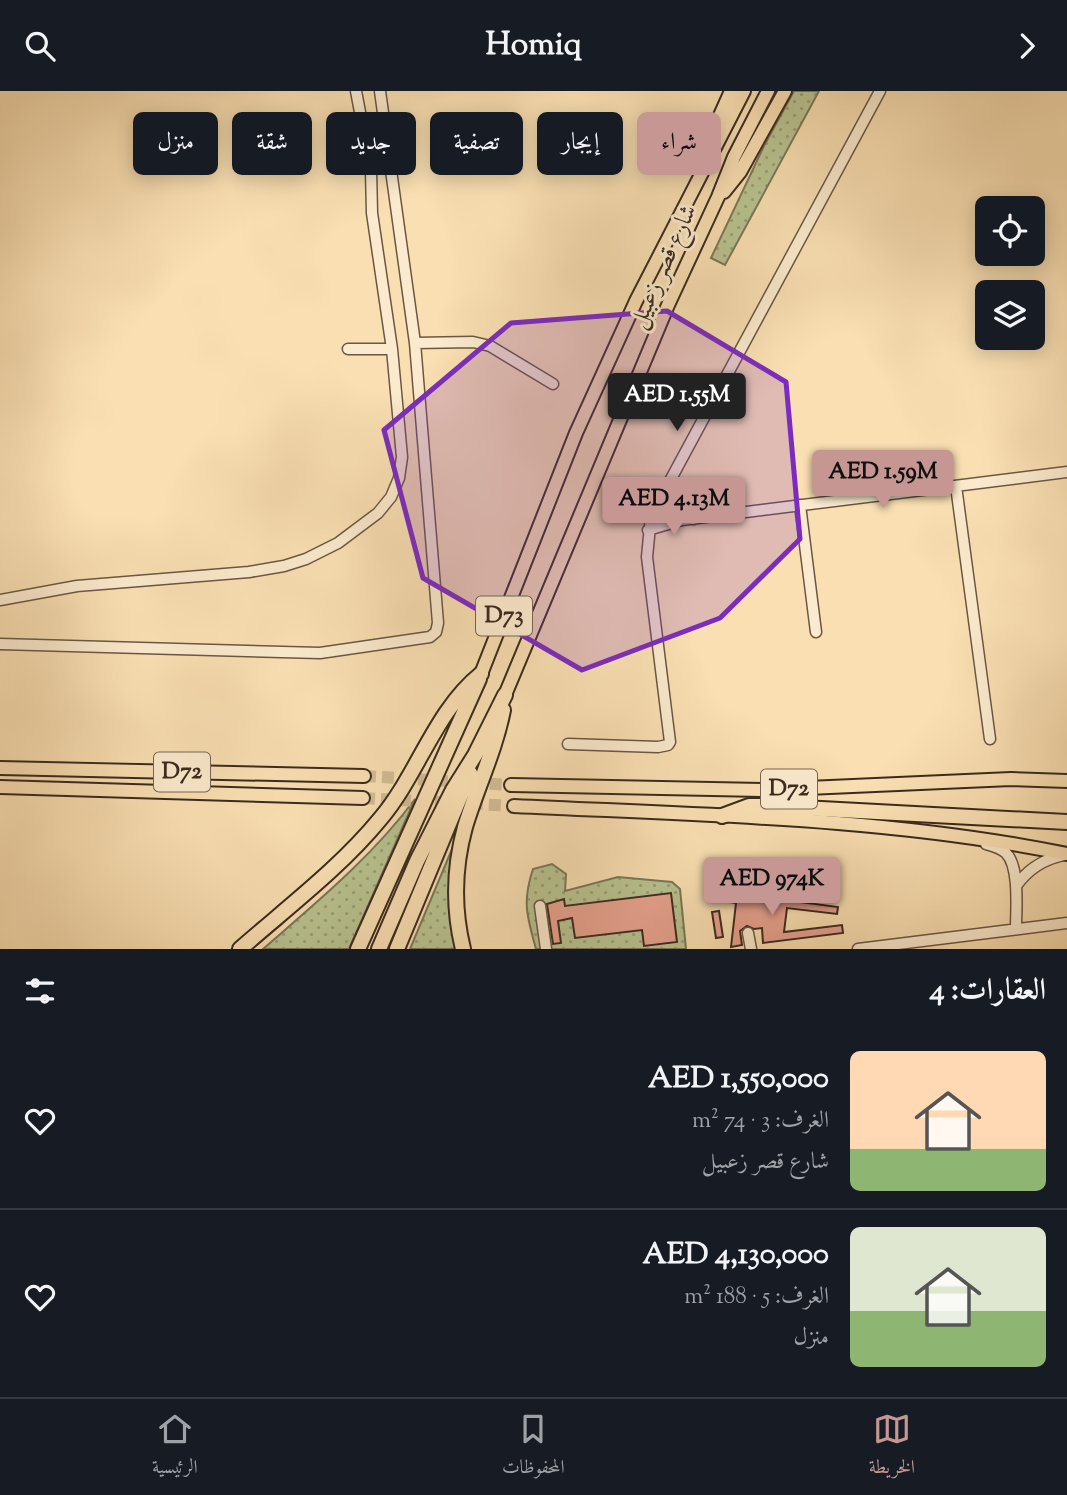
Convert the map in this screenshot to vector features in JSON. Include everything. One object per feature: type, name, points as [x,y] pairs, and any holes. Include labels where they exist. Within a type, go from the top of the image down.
[{"type":"highway","points":[[240,949],[339,862],[374,826],[405,786],[456,699],[481,674]]},
{"type":"highway","points":[[358,949],[481,674]]},
{"type":"highway","points":[[380,949],[417,861],[505,695]]},
{"type":"highway","points":[[463,949],[456,904],[460,852],[466,826],[496,740],[505,695]]},
{"type":"highway","points":[[397,949],[464,790],[475,755]]},
{"type":"highway","points":[[722,816],[742,808],[765,806],[1067,822]]},
{"type":"main road","points":[[692,189],[702,153],[730,91]]},
{"type":"main road","name":"شارع قصر زعبيل","points":[[481,674],[576,433],[636,301],[744,91]]},
{"type":"main road","name":"شارع قصر زعبيل","points":[[505,695],[627,402],[734,157],[768,91]]},
{"type":"main road","points":[[718,197],[740,172],[785,91]]},
{"type":"main road","name":"D72","points":[[0,768],[364,776]]},
{"type":"main road","name":"D72","points":[[511,785],[762,790],[1011,779],[1067,781]]},
{"type":"main road","name":"D72","points":[[0,787],[363,798]]},
{"type":"main road","name":"D72","points":[[514,806],[862,825],[970,837],[1067,854]]},
{"type":"street","points":[[0,600],[90,584],[261,571],[295,563],[338,543],[378,513],[391,497],[399,478],[402,457],[392,349],[373,221],[369,156],[356,91]]},
{"type":"street","points":[[0,644],[320,653],[433,635],[438,623],[415,343],[380,91]]},
{"type":"street","points":[[568,744],[658,747],[670,742],[647,564],[648,530],[656,503],[880,91]]},
{"type":"street","points":[[415,343],[473,342],[490,346],[553,384]]},
{"type":"street","points":[[348,349],[392,349]]},
{"type":"street","points":[[648,530],[694,519],[1067,472]]},
{"type":"street","points":[[956,487],[990,739]]},
{"type":"street","points":[[664,490],[675,509],[694,519]]},
{"type":"street","points":[[800,505],[816,632]]},
{"type":"street","points":[[970,837],[1007,854],[1016,886],[1016,929]]},
{"type":"street","points":[[1016,886],[1038,865],[1067,854]]},
{"type":"street","points":[[540,906],[546,949]]},
{"type":"street","points":[[858,949],[1067,923]]},
{"type":"street","points":[[748,933],[751,949]]},
{"type":"highlighted area","points":[[667,311],[786,382],[800,539],[720,618],[582,670],[423,578],[384,430],[511,323]]},
{"type":"green space","points":[[794,91],[819,91],[725,265],[711,258],[764,146]]},
{"type":"green space","points":[[415,799],[349,949],[263,949],[362,860]]},
{"type":"green space","points":[[455,842],[457,949],[410,949]]},
{"type":"green space","points":[[552,864],[566,874],[565,891],[618,877],[672,882],[680,889],[686,949],[536,949],[528,918],[528,891],[533,869]]},
{"type":"building","points":[[717,891],[838,907],[837,914],[787,908],[784,932],[842,925],[843,933],[763,943],[762,928],[747,926],[740,931],[742,945],[731,947],[736,903],[716,900]]},
{"type":"building","points":[[671,893],[677,942],[644,946],[642,930],[575,938],[572,918],[558,921],[561,943],[553,944],[547,904],[564,899],[565,906]]},
{"type":"building","points":[[719,911],[723,937],[716,938],[712,912]]},
{"type":"tunnel","points":[[364,776],[511,785]]},
{"type":"tunnel","points":[[363,798],[514,806]]}]
